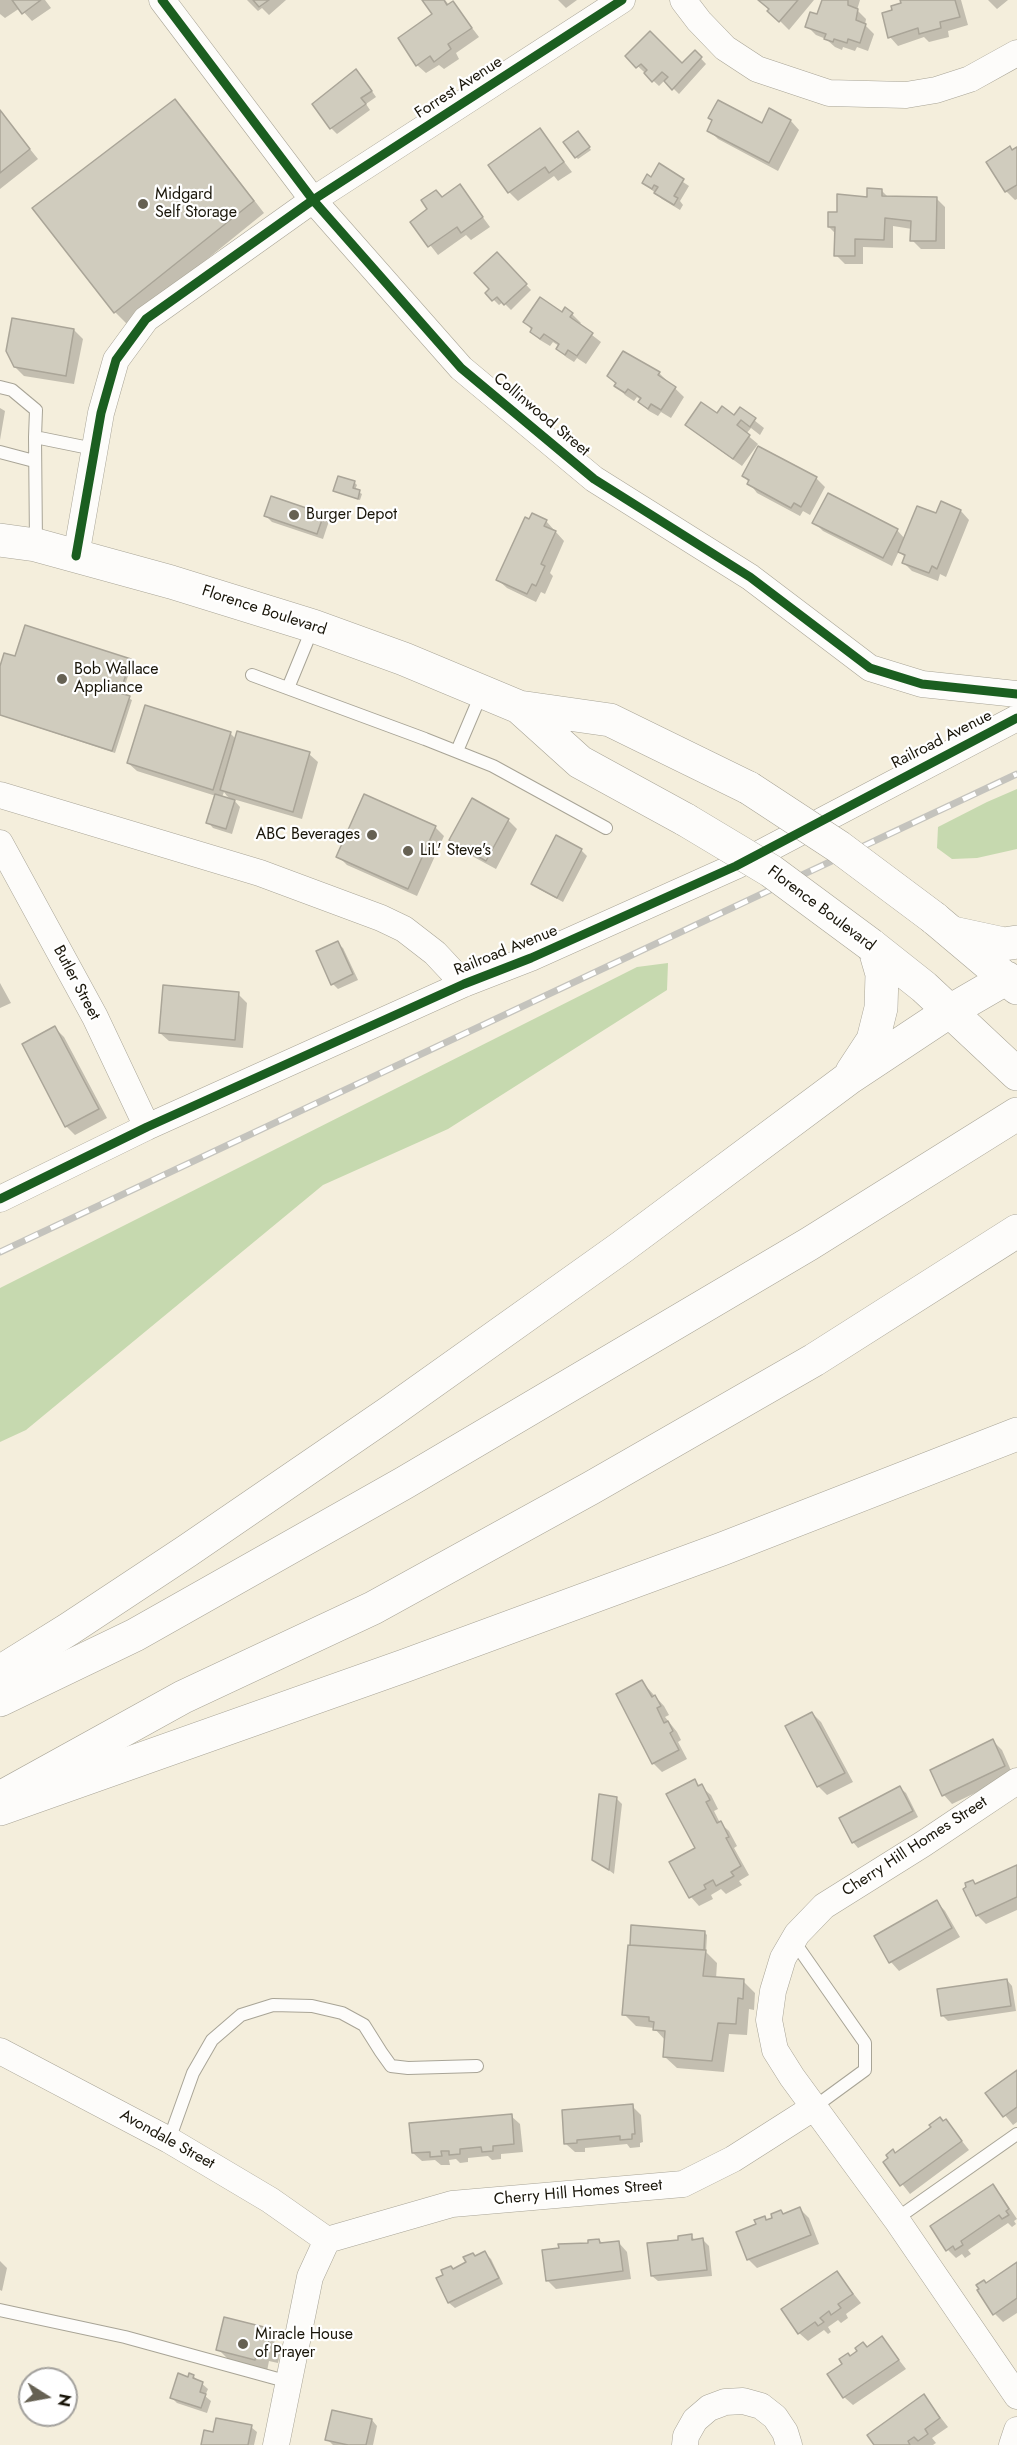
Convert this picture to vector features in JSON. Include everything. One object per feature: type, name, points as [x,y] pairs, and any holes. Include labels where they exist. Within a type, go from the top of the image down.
[{"type":"main road","name":"Florence Boulevard","points":[[0,540],[36,545],[171,582],[313,626],[519,707],[610,720],[749,788],[839,847],[1014,979]]},
{"type":"main road","name":"Florence Boulevard","points":[[519,707],[580,762],[686,820],[771,871],[924,987],[1017,1074]]},
{"type":"main road","points":[[944,925],[1004,944],[1017,942]]},
{"type":"main road","points":[[849,1078],[873,1040],[881,1008],[882,974],[873,948]]},
{"type":"main road","points":[[0,1672],[177,1557],[390,1412],[622,1246],[849,1078],[950,1011],[1014,979]]},
{"type":"main road","points":[[0,1700],[135,1635],[404,1483],[809,1244],[1017,1114]]},
{"type":"main road","points":[[0,1798],[183,1697],[373,1608],[591,1488],[814,1360],[1017,1231]]},
{"type":"main road","points":[[0,1809],[645,1578],[1017,1434]]},
{"type":"street","name":"Collinwood Street","points":[[162,0],[313,200],[461,368],[594,479],[750,577],[870,668],[922,684],[1017,694]]},
{"type":"street","name":"Forrest Avenue","points":[[76,556],[101,413],[116,360],[146,319],[313,200],[622,0]]},
{"type":"street","points":[[683,0],[725,48],[758,69],[830,93],[906,95],[936,90],[970,79],[1017,53]]},
{"type":"street","name":"Railroad Avenue","points":[[0,1199],[147,1127],[464,984],[531,958],[736,866],[1017,718]]},
{"type":"street","points":[[0,795],[260,873],[381,918],[404,929],[435,953],[464,984]]},
{"type":"street","name":"Butler Street","points":[[0,843],[95,1017],[147,1127]]},
{"type":"street","name":"Cherry Hill Homes Street","points":[[1017,1780],[923,1844],[824,1906],[794,1940],[783,1958],[773,1991],[769,2020],[775,2050],[813,2108],[896,2219],[1017,2396]]},
{"type":"street","name":"Avondale Street","points":[[0,2051],[169,2140],[270,2199],[327,2240]]},
{"type":"street","name":"Cherry Hill Homes Street","points":[[327,2240],[452,2204],[683,2184],[733,2159],[813,2108]]},
{"type":"street","points":[[276,2445],[310,2277],[327,2240]]},
{"type":"street","points":[[685,2445],[686,2436],[695,2420],[709,2409],[725,2402],[743,2401],[760,2406],[775,2417],[785,2432],[789,2445]]},
{"type":"street","points":[[1012,2445],[1017,2430]]},
{"type":"lane","points":[[0,387],[12,390],[36,410],[34,461],[36,545]]},
{"type":"lane","points":[[35,437],[94,449]]},
{"type":"lane","points":[[0,452],[34,461]]},
{"type":"lane","points":[[288,688],[313,626]]},
{"type":"lane","points":[[252,675],[493,766],[606,828]]},
{"type":"lane","points":[[457,752],[482,691]]},
{"type":"lane","points":[[794,1940],[865,2043],[865,2070],[813,2108]]},
{"type":"lane","points":[[169,2140],[193,2073],[212,2040],[241,2015],[273,2005],[312,2006],[342,2013],[364,2025],[392,2066],[408,2068],[477,2066]]},
{"type":"lane","points":[[896,2219],[1017,2134]]},
{"type":"lane","points":[[0,2310],[125,2337],[289,2382]]},
{"type":"green space","points":[[1017,789],[1017,849],[977,858],[952,859],[937,848],[938,827]]},
{"type":"green space","points":[[668,963],[667,990],[448,1129],[323,1185],[26,1430],[0,1442],[0,1288],[637,967]]},
{"type":"building","points":[[12,0],[41,0],[22,14]]},
{"type":"building","points":[[253,0],[269,0],[259,7]]},
{"type":"building","points":[[422,0],[444,0],[447,5],[453,1],[472,28],[448,44],[451,49],[434,62],[430,56],[416,66],[398,38],[432,14]]},
{"type":"building","points":[[758,0],[798,0],[779,22]]},
{"type":"building","points":[[822,0],[848,0],[848,5],[858,9],[856,20],[866,24],[860,43],[848,39],[847,43],[834,39],[833,42],[824,39],[826,34],[805,27],[810,12],[817,14]]},
{"type":"building","points":[[900,0],[955,0],[960,17],[940,22],[941,28],[919,34],[918,28],[888,38],[882,13],[892,10],[891,6],[901,3]]},
{"type":"building","points":[[650,31],[682,63],[695,50],[702,57],[672,90],[664,81],[668,77],[662,72],[652,82],[644,73],[647,70],[641,64],[636,68],[625,56]]},
{"type":"building","points":[[356,69],[372,91],[361,98],[366,104],[330,129],[312,104]]},
{"type":"building","name":"Midgard Self Storage","points":[[175,99],[254,201],[114,313],[32,208]]},
{"type":"building","points":[[718,100],[762,123],[769,108],[791,120],[769,163],[707,131],[712,120],[708,118]]},
{"type":"building","points":[[0,110],[30,149],[0,173]]},
{"type":"building","points":[[540,128],[564,162],[549,173],[545,167],[508,193],[488,165]]},
{"type":"building","points":[[578,131],[590,147],[575,158],[563,142]]},
{"type":"building","points":[[1010,146],[1012,150],[1017,147],[1017,185],[1005,192],[986,162]]},
{"type":"building","points":[[659,163],[684,179],[674,196],[678,198],[674,205],[654,193],[658,187],[654,185],[652,189],[642,183],[647,174],[651,177]]},
{"type":"building","points":[[460,184],[483,217],[461,233],[457,227],[428,247],[410,222],[427,209],[421,200],[436,190],[442,197]]},
{"type":"building","points":[[867,188],[882,189],[882,196],[937,197],[936,241],[910,241],[911,221],[885,218],[884,240],[855,239],[855,256],[834,256],[835,227],[828,227],[828,212],[837,212],[837,194],[867,197]]},
{"type":"building","points":[[497,252],[527,284],[504,305],[497,297],[492,301],[485,293],[489,289],[474,273]]},
{"type":"building","points":[[540,297],[562,312],[565,307],[573,313],[570,317],[593,333],[577,356],[568,350],[565,355],[556,349],[559,344],[544,334],[540,339],[530,332],[532,328],[523,322]]},
{"type":"building","points":[[12,318],[74,329],[66,376],[14,367],[6,351]]},
{"type":"building","points":[[623,351],[660,372],[658,375],[676,387],[661,410],[651,404],[648,409],[638,402],[641,398],[628,389],[625,393],[614,386],[616,383],[607,376]]},
{"type":"building","points":[[701,402],[717,413],[722,406],[734,415],[740,407],[756,418],[750,427],[741,420],[737,425],[750,435],[733,459],[685,425]]},
{"type":"building","points":[[758,446],[817,477],[801,507],[794,503],[791,508],[747,484],[749,480],[742,476]]},
{"type":"building","points":[[338,476],[355,481],[353,488],[360,490],[358,499],[333,491]]},
{"type":"building","points":[[828,493],[898,529],[883,558],[812,523]]},
{"type":"building","name":"Burger Depot","points":[[271,496],[324,514],[317,534],[264,516]]},
{"type":"building","points":[[941,501],[961,510],[937,569],[932,566],[929,573],[902,563],[905,555],[898,552],[917,506],[936,513]]},
{"type":"building","points":[[532,513],[547,520],[544,526],[556,531],[541,564],[545,566],[536,586],[532,584],[527,594],[496,580],[525,517],[529,519]]},
{"type":"building","name":"Bob Wallace Appliance","points":[[25,625],[131,659],[120,693],[130,696],[112,751],[0,715],[0,666],[4,653],[15,656]]},
{"type":"building","points":[[145,705],[231,732],[213,790],[127,763]]},
{"type":"building","points":[[237,731],[310,752],[293,812],[220,790]]},
{"type":"building","points":[[215,794],[235,800],[226,829],[206,823]]},
{"type":"building","points":[[364,794],[436,826],[408,889],[336,857]]},
{"type":"building","points":[[472,798],[509,819],[486,861],[449,840]]},
{"type":"building","points":[[556,835],[582,849],[557,898],[531,884]]},
{"type":"building","points":[[338,941],[353,974],[331,985],[316,951]]},
{"type":"building","points":[[163,985],[239,992],[235,1040],[159,1033]]},
{"type":"building","points":[[55,1026],[99,1109],[65,1127],[22,1044]]},
{"type":"building","points":[[642,1680],[652,1697],[655,1695],[661,1706],[657,1708],[664,1723],[668,1721],[673,1731],[670,1733],[679,1750],[652,1764],[616,1694]]},
{"type":"building","points":[[812,1712],[845,1773],[817,1787],[785,1726]]},
{"type":"building","points":[[993,1739],[1005,1766],[942,1796],[930,1770]]},
{"type":"building","points":[[695,1779],[698,1786],[702,1784],[710,1800],[706,1802],[717,1823],[721,1821],[729,1837],[726,1838],[741,1866],[731,1872],[734,1876],[716,1886],[713,1880],[704,1885],[706,1889],[689,1898],[669,1862],[695,1848],[666,1794]]},
{"type":"building","points":[[900,1786],[913,1811],[852,1843],[839,1818]]},
{"type":"building","points":[[599,1794],[617,1797],[609,1870],[592,1860]]},
{"type":"building","points":[[1017,1865],[1017,1897],[976,1916],[963,1889],[966,1887],[965,1883],[973,1880],[975,1884]]},
{"type":"building","points":[[937,1900],[952,1928],[889,1963],[874,1936]]},
{"type":"building","points":[[631,1925],[705,1931],[704,1950],[630,1945]]},
{"type":"building","points":[[628,1945],[706,1950],[703,1976],[744,1979],[743,1999],[738,1998],[736,2024],[718,2023],[712,2061],[663,2057],[665,2031],[653,2030],[654,2022],[649,2021],[649,2017],[622,2015]]},
{"type":"building","points":[[1007,1979],[1011,2006],[941,2016],[937,1989]]},
{"type":"building","points":[[1017,2070],[1017,2107],[1003,2117],[985,2093]]},
{"type":"building","points":[[633,2104],[635,2134],[632,2134],[632,2139],[620,2140],[620,2136],[577,2140],[577,2143],[564,2144],[562,2110]]},
{"type":"building","points":[[512,2114],[514,2144],[493,2146],[493,2151],[482,2152],[481,2147],[460,2149],[460,2154],[449,2155],[449,2151],[441,2151],[442,2156],[430,2157],[430,2152],[412,2153],[409,2123]]},
{"type":"building","points":[[940,2117],[943,2121],[946,2119],[962,2141],[900,2186],[883,2162],[888,2158],[886,2155],[893,2149],[895,2153],[931,2127],[929,2125]]},
{"type":"building","points":[[993,2184],[1009,2209],[1006,2211],[1009,2215],[1002,2219],[999,2215],[961,2241],[963,2245],[955,2250],[953,2246],[946,2251],[930,2226]]},
{"type":"building","points":[[800,2207],[811,2235],[747,2260],[736,2232],[756,2224],[754,2220],[765,2216],[766,2220],[772,2218],[771,2214],[781,2210],[783,2214]]},
{"type":"building","points":[[692,2234],[692,2240],[703,2238],[707,2270],[651,2276],[647,2243],[678,2240],[678,2236]]},
{"type":"building","points":[[599,2239],[600,2243],[619,2241],[623,2271],[546,2281],[542,2250],[559,2248],[558,2244],[588,2243],[588,2240]]},
{"type":"building","points":[[485,2251],[499,2278],[448,2303],[436,2278],[443,2275],[441,2270],[451,2266],[453,2269],[466,2262],[463,2257],[473,2253],[475,2256]]},
{"type":"building","points":[[1017,2262],[1017,2298],[993,2315],[976,2285],[984,2280],[986,2283]]},
{"type":"building","points":[[837,2271],[853,2294],[838,2304],[841,2308],[831,2315],[829,2311],[820,2318],[824,2322],[818,2326],[815,2322],[798,2334],[781,2309]]},
{"type":"building","name":"Miracle House of Prayer","points":[[224,2317],[264,2327],[262,2335],[270,2337],[266,2352],[257,2350],[255,2360],[216,2350]]},
{"type":"building","points":[[882,2336],[899,2360],[843,2398],[827,2374],[842,2364],[839,2359],[848,2353],[850,2356],[863,2342],[867,2347]]},
{"type":"building","points":[[178,2373],[188,2377],[189,2373],[194,2375],[193,2378],[203,2382],[200,2392],[206,2394],[201,2408],[170,2398]]},
{"type":"building","points":[[924,2394],[940,2418],[925,2429],[928,2434],[918,2441],[914,2437],[908,2441],[910,2445],[874,2445],[867,2435]]},
{"type":"building","points":[[332,2410],[372,2419],[366,2445],[348,2445],[325,2440]]},
{"type":"building","points":[[216,2418],[252,2425],[248,2445],[201,2445],[204,2430],[213,2432]]},
{"type":"railway","points":[[0,1252],[1017,774]]},
{"type":"cycle path","points":[[162,0],[313,200],[461,368],[594,479],[750,577],[870,668],[922,684],[1017,694]]},
{"type":"cycle path","points":[[76,556],[101,413],[116,360],[146,319],[313,200],[622,0]]},
{"type":"cycle path","points":[[0,1199],[147,1127],[464,984],[531,958],[736,866],[1017,718]]},
{"type":"place","name":"Midgard Self Storage","points":[[143,204]]},
{"type":"place","name":"Burger Depot","points":[[294,515]]},
{"type":"place","name":"Bob Wallace Appliance","points":[[62,679]]},
{"type":"place","name":"ABC Beverages","points":[[372,835]]},
{"type":"place","name":"LiL' Steve's","points":[[408,851]]},
{"type":"place","name":"Miracle House of Prayer","points":[[243,2344]]}]
